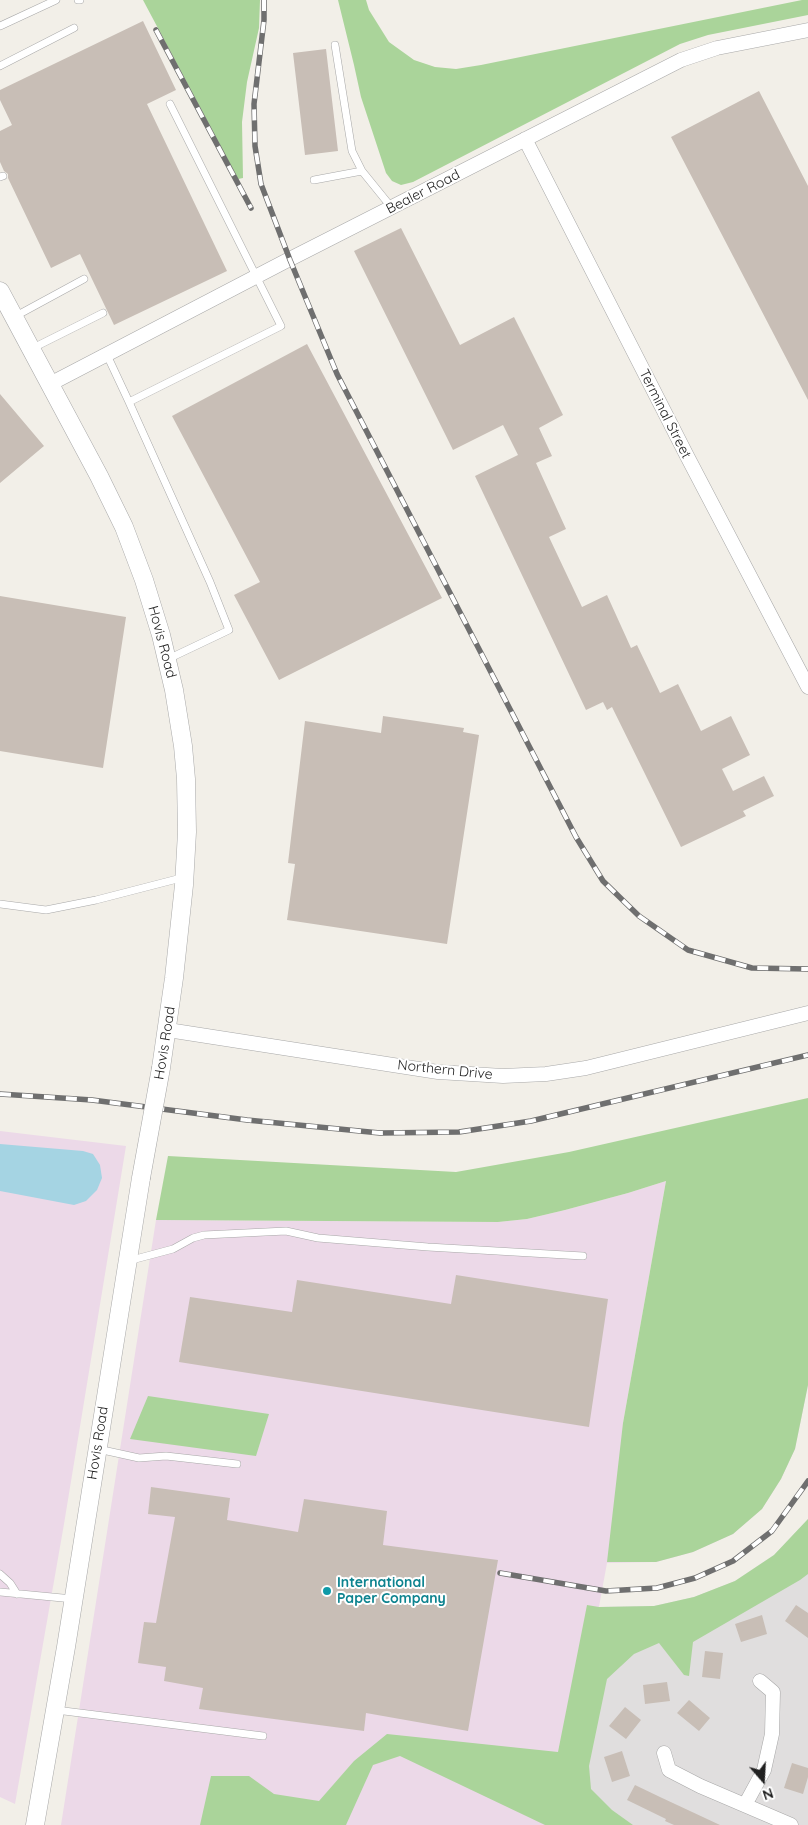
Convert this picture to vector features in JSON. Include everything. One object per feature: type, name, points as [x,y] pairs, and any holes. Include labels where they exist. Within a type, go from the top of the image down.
[{"type":"street","name":"Bealer Road","points":[[50,384],[681,60],[717,48],[808,30]]},
{"type":"street","name":"Terminal Street","points":[[524,139],[808,688]]},
{"type":"street","name":"Hovis Road","points":[[0,291],[99,476],[124,527],[144,580],[167,659],[183,746],[186,779],[187,832],[185,876],[168,1030],[141,1178],[35,1825]]},
{"type":"street","name":"Northern Drive","points":[[168,1030],[438,1072],[503,1076],[546,1074],[586,1068],[808,1013]]},
{"type":"street","points":[[745,1805],[764,1770],[772,1734],[773,1692],[760,1681]]},
{"type":"street","points":[[664,1753],[669,1770],[791,1825]]},
{"type":"lane","points":[[0,26],[56,0]]},
{"type":"lane","points":[[0,66],[74,28]]},
{"type":"lane","points":[[335,45],[352,151],[362,171],[392,208]]},
{"type":"lane","points":[[129,402],[281,326],[170,104]]},
{"type":"lane","points":[[314,180],[362,171]]},
{"type":"lane","points":[[13,317],[84,280]]},
{"type":"lane","points":[[31,349],[103,313]]},
{"type":"lane","points":[[107,355],[210,582],[229,630],[167,659]]},
{"type":"lane","points":[[0,904],[46,910],[96,900],[185,876]]},
{"type":"lane","points":[[128,1261],[173,1249],[193,1238],[204,1235],[286,1231],[318,1238],[428,1247],[583,1256]]},
{"type":"lane","points":[[97,1449],[139,1458],[166,1456],[237,1464]]},
{"type":"lane","points":[[0,1574],[10,1583],[17,1594]]},
{"type":"lane","points":[[0,1592],[73,1600]]},
{"type":"lane","points":[[55,1710],[263,1736]]},
{"type":"shaded area","points":[[0,1131],[126,1146],[64,1524],[15,1804],[0,1797]]},
{"type":"shaded area","points":[[666,1181],[623,1423],[808,1385],[795,1449],[781,1479],[762,1509],[733,1534],[693,1552],[656,1562],[607,1563],[559,1825],[61,1825],[156,1220],[498,1222],[527,1219],[565,1210]]},
{"type":"shaded area","points":[[808,1519],[808,1825],[559,1825],[599,1607],[654,1606],[694,1597],[735,1581],[774,1555]]},
{"type":"green space","points":[[143,0],[260,0],[259,28],[247,82],[242,122],[243,178],[238,179]]},
{"type":"green space","points":[[338,0],[366,0],[369,10],[389,42],[414,60],[435,67],[456,69],[802,0],[808,0],[808,15],[708,35],[680,44],[413,182],[401,185],[392,181],[386,173],[361,97]]},
{"type":"green space","points":[[808,1098],[808,1385],[795,1449],[781,1479],[762,1509],[733,1534],[693,1552],[656,1562],[607,1562],[623,1423],[666,1181],[565,1210],[527,1219],[498,1222],[156,1220],[168,1156],[456,1172],[569,1152]]},
{"type":"green space","points":[[148,1396],[269,1414],[256,1456],[130,1439]]},
{"type":"green space","points":[[808,1519],[808,1574],[693,1642],[689,1676],[684,1675],[659,1643],[634,1654],[607,1679],[589,1766],[591,1789],[612,1810],[633,1825],[545,1825],[400,1756],[373,1765],[346,1825],[200,1825],[211,1776],[249,1776],[274,1794],[319,1801],[354,1761],[387,1734],[558,1752],[587,1605],[599,1607],[654,1606],[694,1597],[735,1581],[774,1555]]},
{"type":"water","points":[[0,1144],[83,1151],[93,1154],[100,1165],[102,1178],[97,1190],[86,1201],[74,1205],[0,1191]]},
{"type":"building","points":[[143,21],[176,90],[147,104],[227,271],[114,325],[80,254],[51,268],[8,178],[8,174],[4,171],[0,162],[0,131],[12,125],[0,100],[0,90]]},
{"type":"building","points":[[326,49],[338,151],[305,155],[293,53]]},
{"type":"building","points":[[759,91],[808,186],[808,400],[671,137]]},
{"type":"building","points":[[401,228],[460,345],[514,317],[563,415],[539,428],[552,456],[536,463],[566,529],[549,537],[582,607],[607,595],[631,648],[637,645],[660,693],[678,684],[701,731],[731,716],[750,755],[722,769],[733,791],[764,776],[774,796],[743,811],[746,816],[681,847],[612,707],[607,710],[603,702],[586,710],[475,476],[518,455],[503,425],[453,450],[354,251]]},
{"type":"building","points":[[307,344],[442,598],[279,680],[234,595],[260,582],[172,416]]},
{"type":"building","points":[[0,394],[44,446],[0,483]]},
{"type":"building","points":[[0,596],[126,617],[103,768],[0,751]]},
{"type":"building","points":[[383,716],[464,728],[463,732],[479,735],[447,944],[287,920],[295,864],[288,863],[305,721],[381,733]]},
{"type":"building","points":[[456,1275],[608,1299],[589,1427],[179,1362],[190,1297],[292,1312],[297,1280],[451,1304]]},
{"type":"building","name":"International Paper Company","points":[[151,1487],[230,1498],[227,1520],[298,1532],[304,1499],[387,1511],[383,1545],[498,1560],[468,1731],[366,1713],[364,1731],[199,1709],[203,1688],[164,1681],[166,1667],[138,1663],[144,1622],[156,1623],[175,1517],[148,1514]]},
{"type":"building","points":[[796,1605],[808,1613],[808,1638],[785,1621]]},
{"type":"building","points":[[762,1615],[767,1634],[741,1642],[735,1624]]},
{"type":"building","points":[[705,1651],[723,1653],[720,1679],[702,1677]]},
{"type":"building","points":[[667,1682],[670,1701],[645,1704],[643,1685]]},
{"type":"building","points":[[689,1700],[710,1718],[699,1731],[677,1713]]},
{"type":"building","points":[[625,1707],[641,1720],[626,1739],[609,1726]]},
{"type":"building","points":[[622,1751],[630,1776],[612,1782],[604,1757]]},
{"type":"building","points":[[792,1763],[808,1768],[808,1777],[803,1794],[784,1788]]},
{"type":"building","points":[[635,1785],[720,1825],[674,1825],[665,1821],[666,1819],[627,1800]]},
{"type":"railway","points":[[264,0],[264,20],[254,104],[255,146],[261,184],[337,374],[576,837],[603,881],[639,916],[688,950],[752,968],[808,969]]},
{"type":"railway","points":[[156,30],[251,208]]},
{"type":"railway","points":[[0,1094],[92,1100],[247,1120],[380,1133],[459,1132],[531,1121],[808,1055]]},
{"type":"railway","points":[[500,1573],[606,1591],[657,1588],[695,1578],[733,1561],[772,1531],[808,1481]]},
{"type":"place","name":"International Paper Company","points":[[327,1591]]}]
